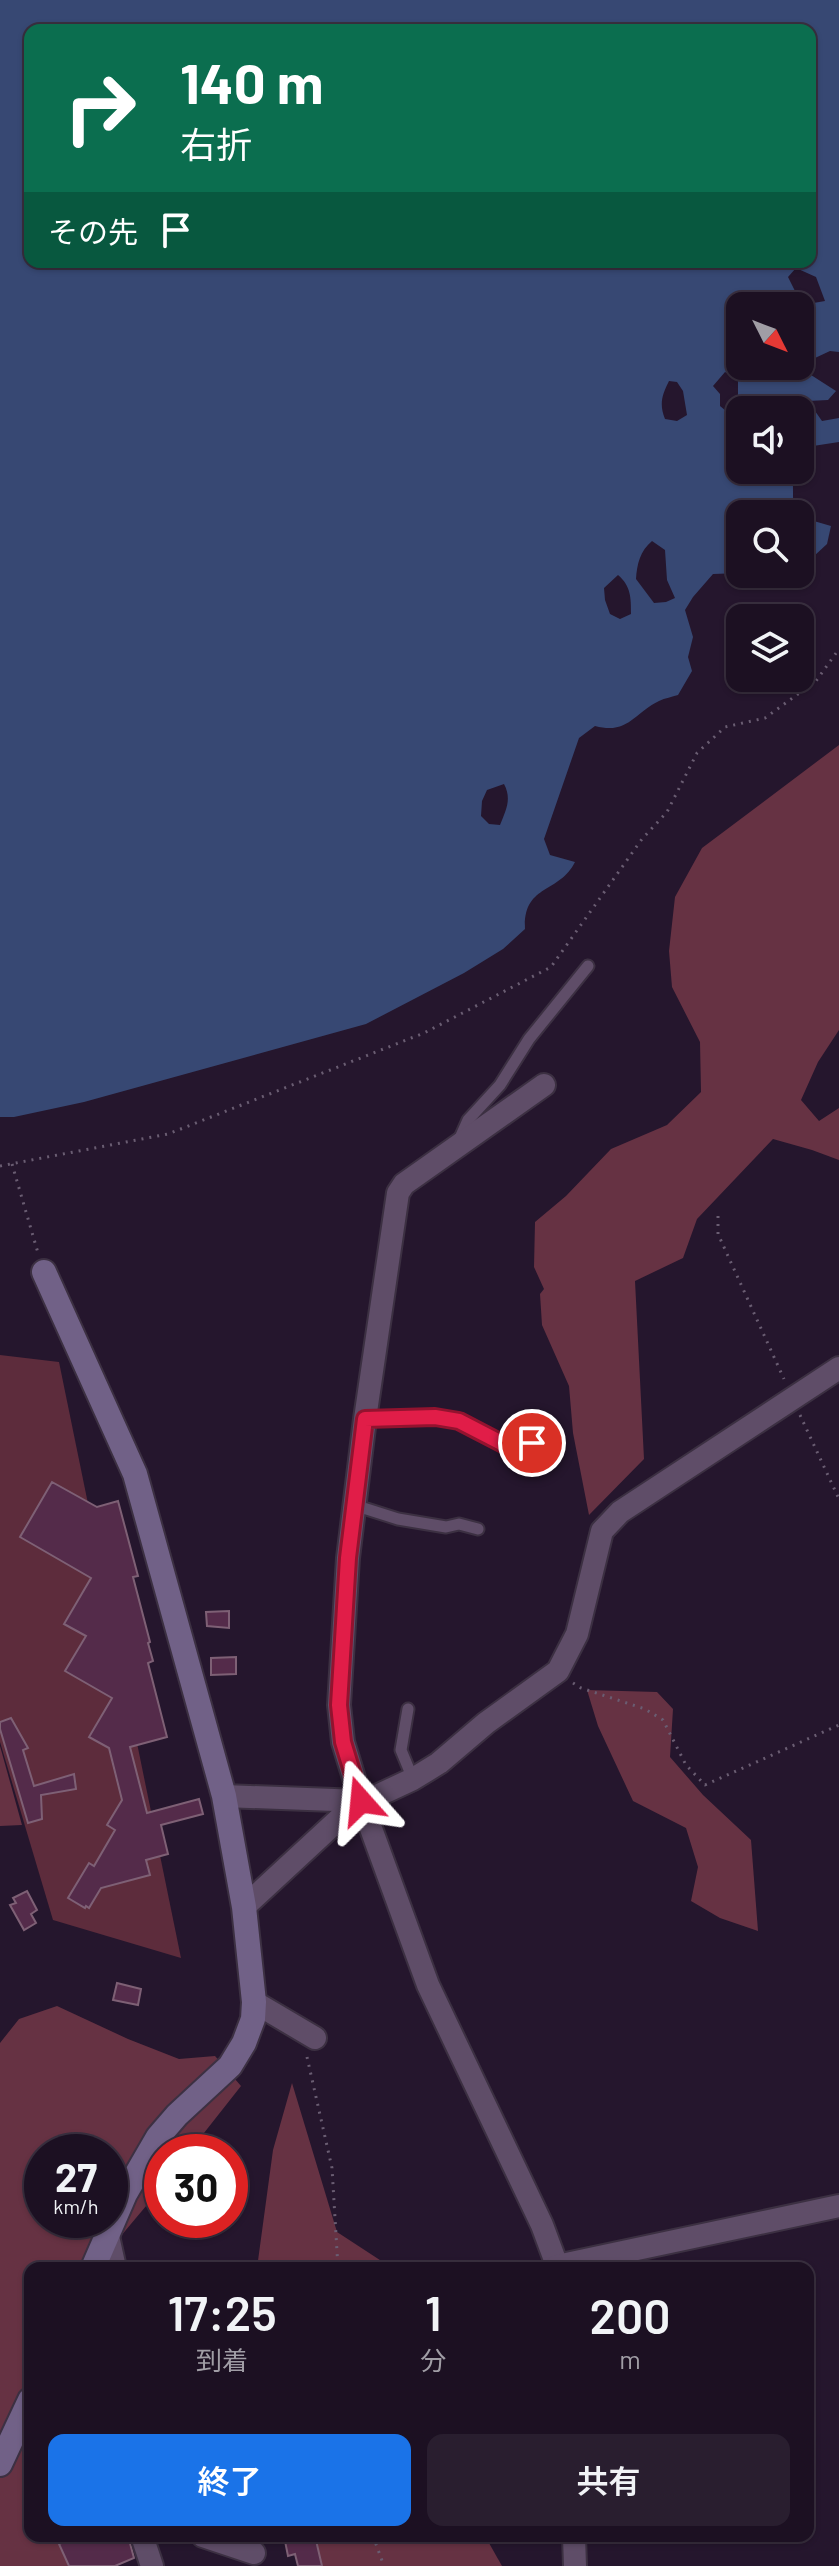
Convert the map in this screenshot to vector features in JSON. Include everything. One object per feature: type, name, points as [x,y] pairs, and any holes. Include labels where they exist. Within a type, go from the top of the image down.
[{"type":"street","points":[[544,1085],[404,1184],[398,1193],[354,1505],[339,1705],[343,1742],[361,1801],[428,1985],[535,2210],[556,2262]]},
{"type":"street","points":[[44,1272],[135,1474],[224,1796],[244,1907],[254,2002],[253,2019],[244,2043],[230,2066],[158,2137],[128,2189]]},
{"type":"street","points":[[244,1907],[361,1801],[413,1779],[439,1763],[486,1723],[558,1671],[577,1634],[602,1531],[620,1512],[839,1368]]},
{"type":"street","points":[[224,1796],[361,1801]]},
{"type":"street","points":[[254,2002],[306,2032]]},
{"type":"street","points":[[581,2262],[839,2206]]},
{"type":"street","points":[[96,2262],[107,2238]]},
{"type":"street","points":[[108,2238],[114,2262]]},
{"type":"street","points":[[0,2464],[24,2413]]},
{"type":"street","points":[[144,2542],[152,2566]]},
{"type":"street","points":[[221,2542],[254,2553]]},
{"type":"street","points":[[574,2542],[575,2566]]},
{"type":"lane","points":[[457,1146],[468,1120],[500,1085],[538,1027],[588,966]]},
{"type":"lane","points":[[365,1419],[435,1417],[459,1421],[515,1450],[532,1443]]},
{"type":"lane","points":[[354,1505],[398,1519],[446,1527],[459,1524],[478,1529]]},
{"type":"lane","points":[[408,1709],[401,1750],[413,1779]]},
{"type":"path","points":[[0,1166],[168,1134],[424,1033],[551,967],[642,839],[667,812],[697,753],[725,727],[765,718],[778,709],[816,681],[839,649]]},
{"type":"path","points":[[12,1164],[44,1272]]},
{"type":"path","points":[[718,1216],[718,1234],[839,1499]]},
{"type":"path","points":[[558,1671],[581,1688],[645,1709],[663,1720],[686,1765],[705,1785],[839,1725]]},
{"type":"path","points":[[306,2032],[332,2168],[338,2262]]},
{"type":"path","points":[[375,2542],[384,2566]]},
{"type":"shaded area","points":[[839,745],[839,1030],[818,1062],[801,1100],[819,1121],[839,1108],[839,1160],[773,1139],[697,1219],[683,1258],[635,1281],[644,1459],[589,1515],[573,1433],[569,1386],[542,1325],[540,1294],[544,1289],[534,1267],[535,1222],[566,1196],[611,1149],[667,1125],[701,1092],[700,1042],[672,987],[669,951],[675,897],[702,848]]},
{"type":"shaded area","points":[[0,1355],[59,1362],[181,1958],[53,1920],[0,1742]]},
{"type":"shaded area","points":[[587,1690],[657,1692],[673,1709],[670,1757],[703,1795],[751,1840],[758,1931],[720,1918],[691,1901],[698,1867],[686,1828],[633,1801],[598,1726]]},
{"type":"shaded area","points":[[0,1746],[22,1825],[0,1826]]},
{"type":"shaded area","points":[[57,2006],[179,2059],[215,2056],[241,2086],[203,2134],[144,2134],[144,2208],[128,2228],[128,2134],[24,2134],[24,2238],[119,2238],[99,2262],[24,2262],[24,2542],[74,2542],[80,2566],[0,2566],[0,2043],[19,2019]]},
{"type":"shaded area","points":[[292,2083],[337,2232],[383,2262],[258,2262],[273,2150]]},
{"type":"shaded area","points":[[314,2542],[488,2542],[502,2566],[318,2566]]},
{"type":"water","points":[[0,0],[839,0],[839,352],[830,351],[814,358],[814,303],[825,301],[816,277],[796,268],[788,277],[796,292],[726,292],[726,373],[713,386],[720,394],[720,406],[726,411],[726,484],[793,484],[793,500],[726,500],[726,574],[713,574],[685,610],[693,637],[688,657],[692,671],[678,695],[659,701],[623,725],[615,728],[595,726],[579,738],[544,839],[550,855],[575,862],[560,880],[536,896],[526,915],[525,929],[503,949],[366,1024],[84,1102],[14,1117],[0,1117]],"holes":[[[669,381],[677,382],[683,391],[687,415],[677,421],[665,419],[662,404]],[[652,541],[665,550],[667,580],[675,598],[654,603],[636,579],[638,563]],[[618,575],[628,588],[631,614],[620,619],[610,614],[604,588]],[[504,784],[508,800],[506,809],[500,825],[489,824],[481,816],[482,801],[487,790]]]},
{"type":"water","points":[[814,377],[836,391],[828,400],[814,401],[814,396],[738,396],[738,380],[814,380]]},
{"type":"water","points":[[814,410],[822,421],[839,418],[839,442],[814,446]]},
{"type":"water","points":[[814,521],[831,526],[827,544],[814,556]]},
{"type":"building","points":[[52,1482],[97,1507],[118,1501],[138,1576],[133,1577],[153,1661],[148,1663],[167,1737],[130,1747],[147,1813],[199,1799],[203,1814],[161,1825],[168,1854],[146,1860],[150,1875],[101,1888],[89,1908],[68,1898],[89,1863],[94,1866],[115,1830],[107,1825],[122,1800],[109,1748],[89,1737],[112,1698],[65,1671],[86,1636],[64,1624],[91,1578],[20,1537]]},
{"type":"building","points":[[229,1611],[229,1628],[207,1626],[206,1612]]},
{"type":"building","points":[[236,1657],[236,1674],[211,1675],[211,1658]]},
{"type":"building","points":[[11,1718],[28,1748],[23,1750],[34,1786],[74,1774],[76,1789],[41,1795],[42,1819],[28,1823],[0,1729],[0,1722]]},
{"type":"building","points":[[27,1891],[37,1910],[31,1914],[36,1923],[24,1930],[10,1905],[16,1903],[13,1898]]},
{"type":"building","points":[[117,1983],[141,1989],[138,2005],[113,2000]]},
{"type":"building","points":[[130,2542],[134,2558],[115,2566],[69,2566],[59,2544]]},
{"type":"building","points":[[285,2542],[316,2542],[322,2566],[298,2566],[295,2554],[288,2556]]},
{"type":"route","points":[[361,1801],[343,1742],[339,1705],[348,1558],[365,1419],[435,1417],[459,1421],[515,1450],[532,1443]]}]
